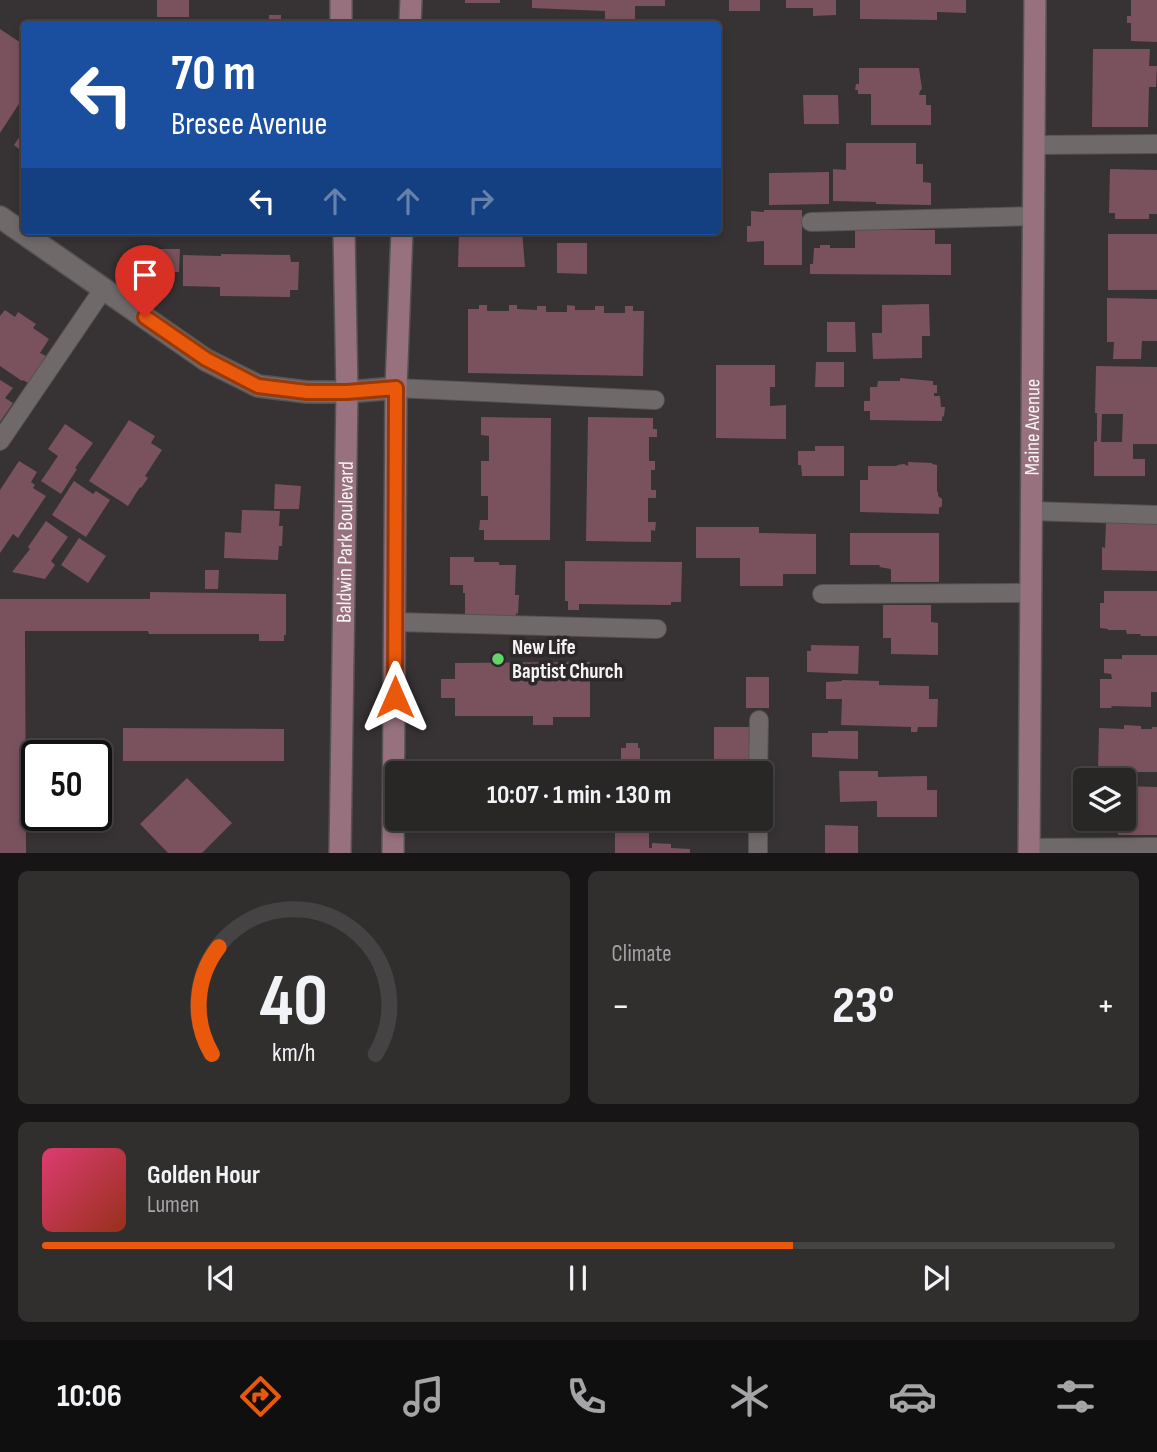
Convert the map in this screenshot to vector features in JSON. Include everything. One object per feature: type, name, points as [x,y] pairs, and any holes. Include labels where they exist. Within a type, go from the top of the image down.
[{"type":"main road","points":[[341,0],[341,21]]},
{"type":"main road","points":[[410,21],[411,0]]},
{"type":"main road","name":"Maine Avenue","points":[[1029,851],[1035,0]]},
{"type":"main road","name":"Baldwin Park Boulevard","points":[[340,853],[347,392],[344,235]]},
{"type":"main road","points":[[393,853],[396,388],[402,235]]},
{"type":"street","points":[[0,217],[21,231]]},
{"type":"street","points":[[26,235],[206,359],[258,386],[307,392],[396,388]]},
{"type":"lane","points":[[1034,145],[1157,144]]},
{"type":"lane","points":[[811,222],[1034,216]]},
{"type":"lane","points":[[0,441],[104,288]]},
{"type":"lane","points":[[396,388],[655,400]]},
{"type":"lane","points":[[1031,511],[1157,514]]},
{"type":"lane","points":[[822,594],[1031,593]]},
{"type":"lane","points":[[395,622],[657,629]]},
{"type":"lane","points":[[758,761],[759,720]]},
{"type":"lane","points":[[758,831],[758,853]]},
{"type":"lane","points":[[1029,851],[1157,847]]},
{"type":"building","points":[[157,0],[189,0],[189,17],[157,17]]},
{"type":"building","points":[[465,0],[500,0],[500,3],[465,3]]},
{"type":"building","points":[[532,0],[665,0],[665,6],[635,6],[635,21],[605,20],[605,11],[532,8]]},
{"type":"building","points":[[729,0],[760,0],[760,11],[729,11]]},
{"type":"building","points":[[786,0],[836,0],[836,15],[813,16],[813,8],[786,8]]},
{"type":"building","points":[[860,0],[966,0],[966,13],[937,12],[937,20],[860,19]]},
{"type":"building","points":[[1131,0],[1157,0],[1157,42],[1131,41],[1131,23],[1127,23],[1127,16],[1131,16]]},
{"type":"building","points":[[269,15],[281,15],[281,21],[234,19],[269,19]]},
{"type":"building","points":[[0,29],[21,43],[21,101],[0,133]]},
{"type":"building","points":[[1093,49],[1150,49],[1149,66],[1157,66],[1156,87],[1149,87],[1148,127],[1092,127]]},
{"type":"building","points":[[859,68],[919,68],[922,89],[919,95],[926,95],[926,105],[931,105],[931,125],[871,125],[871,94],[858,94],[858,90],[855,90],[856,84],[859,84]]},
{"type":"building","points":[[803,95],[838,95],[839,124],[804,124]]},
{"type":"building","points":[[21,134],[21,151],[14,145]]},
{"type":"building","points":[[846,143],[916,143],[916,164],[923,164],[923,182],[931,183],[931,205],[833,201],[833,169],[846,170]]},
{"type":"building","points":[[1110,169],[1157,170],[1157,214],[1149,214],[1149,219],[1115,219],[1115,213],[1109,213]]},
{"type":"building","points":[[829,172],[829,204],[769,205],[769,173]]},
{"type":"building","points":[[802,210],[802,265],[764,265],[764,241],[747,242],[751,211]]},
{"type":"building","points":[[855,230],[935,230],[935,244],[951,244],[951,275],[810,274],[814,248],[830,245],[830,248],[855,248]]},
{"type":"building","points":[[1108,234],[1157,234],[1157,290],[1108,290]]},
{"type":"building","points":[[459,235],[522,235],[525,267],[458,267]]},
{"type":"building","points":[[557,243],[587,243],[587,274],[557,273]]},
{"type":"building","points":[[147,249],[180,249],[179,272],[147,272]]},
{"type":"building","points":[[183,255],[290,255],[291,262],[299,262],[298,290],[290,290],[290,297],[220,296],[220,287],[183,286]]},
{"type":"building","points":[[1107,298],[1157,299],[1157,341],[1142,341],[1141,359],[1113,359],[1114,342],[1107,342]]},
{"type":"building","points":[[929,304],[930,336],[922,336],[922,358],[873,359],[872,333],[882,333],[882,305]]},
{"type":"building","points":[[479,305],[487,305],[487,311],[509,311],[509,305],[517,305],[517,309],[537,310],[537,306],[546,306],[546,312],[567,312],[567,305],[575,306],[575,310],[595,310],[595,306],[604,306],[604,313],[625,313],[625,306],[633,306],[633,311],[644,311],[643,376],[468,373],[468,309],[479,309]]},
{"type":"building","points":[[5,310],[15,317],[18,312],[36,324],[33,328],[49,339],[40,353],[46,356],[28,383],[0,366],[0,316]]},
{"type":"building","points":[[827,322],[855,322],[856,352],[827,352]]},
{"type":"building","points":[[816,362],[844,362],[844,387],[815,387]]},
{"type":"building","points":[[716,365],[775,365],[775,387],[770,387],[770,406],[786,405],[786,439],[716,438]]},
{"type":"building","points":[[1096,366],[1157,367],[1157,444],[1133,444],[1133,459],[1145,459],[1145,476],[1094,476],[1094,442],[1097,441]],"holes":[[[1102,414],[1123,414],[1122,442],[1101,442]]]},
{"type":"building","points":[[900,378],[933,381],[933,385],[937,385],[937,393],[934,393],[934,396],[940,396],[941,407],[945,407],[942,421],[870,420],[870,411],[864,411],[864,401],[870,401],[870,387],[877,387],[878,381],[900,381]]},
{"type":"building","points":[[0,380],[13,388],[5,398],[13,403],[0,422]]},
{"type":"building","points":[[481,417],[551,418],[550,540],[484,540],[484,530],[479,530],[480,520],[488,520],[488,496],[481,496],[481,461],[489,461],[489,436],[481,435]]},
{"type":"building","points":[[588,417],[653,418],[653,429],[657,429],[657,437],[649,437],[649,461],[655,461],[655,470],[651,470],[651,490],[656,490],[656,498],[648,498],[648,522],[656,522],[655,531],[651,530],[651,542],[586,541]]},
{"type":"building","points":[[129,420],[155,436],[151,443],[162,450],[145,476],[148,478],[128,506],[89,481]]},
{"type":"building","points":[[65,424],[93,443],[61,494],[41,481],[58,456],[48,449]]},
{"type":"building","points":[[815,446],[844,446],[844,476],[802,476],[801,465],[798,465],[798,451],[815,451]]},
{"type":"building","points":[[19,461],[37,472],[31,482],[35,485],[33,488],[46,496],[18,538],[13,534],[0,553],[0,490]]},
{"type":"building","points":[[908,462],[937,465],[937,492],[942,499],[939,514],[860,512],[860,480],[868,480],[868,466],[908,466]]},
{"type":"building","points":[[74,481],[93,494],[96,491],[110,500],[86,537],[52,515]]},
{"type":"building","points":[[275,484],[301,486],[299,509],[274,509]]},
{"type":"building","points":[[242,510],[280,511],[279,526],[283,526],[278,560],[224,558],[225,532],[241,533]]},
{"type":"building","points":[[1157,520],[1157,571],[1102,570],[1106,522],[1136,523]]},
{"type":"building","points":[[46,521],[68,537],[51,561],[55,565],[45,579],[12,572],[30,549],[28,547]]},
{"type":"building","points":[[696,527],[759,527],[759,533],[816,534],[816,574],[783,574],[783,586],[740,586],[740,558],[696,558]]},
{"type":"building","points":[[850,533],[939,533],[939,582],[891,582],[891,569],[879,567],[880,565],[850,565]]},
{"type":"building","points":[[79,538],[106,556],[88,583],[61,565]]},
{"type":"building","points":[[450,557],[474,557],[474,562],[516,565],[515,595],[519,595],[516,618],[465,617],[463,585],[450,585]]},
{"type":"building","points":[[565,561],[682,562],[681,602],[671,602],[671,605],[579,604],[579,610],[568,610],[568,601],[565,601]]},
{"type":"building","points":[[205,570],[219,570],[218,589],[205,589]]},
{"type":"building","points":[[1104,591],[1157,591],[1157,636],[1141,636],[1127,634],[1126,630],[1100,628],[1100,603],[1104,603]]},
{"type":"building","points":[[150,592],[286,594],[286,635],[284,641],[259,641],[259,634],[25,631],[25,740],[21,740],[21,831],[26,831],[26,853],[0,853],[0,599],[150,599]]},
{"type":"building","points":[[883,605],[931,605],[931,622],[938,623],[938,655],[891,654],[891,638],[883,638]]},
{"type":"building","points":[[811,645],[859,646],[858,674],[807,672],[807,651],[811,651]]},
{"type":"building","points":[[1122,655],[1157,655],[1157,692],[1151,692],[1151,707],[1100,708],[1100,679],[1112,679],[1111,674],[1104,673],[1104,659],[1122,659]]},
{"type":"building","points":[[590,662],[590,717],[553,717],[553,725],[533,725],[533,716],[455,716],[455,698],[441,698],[441,679],[455,679],[455,663]]},
{"type":"building","points":[[746,677],[769,677],[769,708],[746,708]]},
{"type":"building","points":[[879,681],[879,685],[929,686],[929,699],[938,699],[937,727],[918,727],[917,732],[911,732],[911,727],[841,725],[842,699],[826,699],[826,682]]},
{"type":"building","points":[[1124,725],[1141,726],[1141,729],[1157,727],[1157,772],[1136,772],[1136,768],[1098,768],[1099,728],[1124,729]]},
{"type":"building","points":[[714,727],[752,727],[752,761],[714,761]]},
{"type":"building","points":[[123,728],[284,729],[284,761],[123,761]]},
{"type":"building","points":[[858,731],[858,759],[812,757],[812,733]]},
{"type":"building","points":[[626,743],[638,743],[640,761],[621,761],[621,748],[626,748]]},
{"type":"building","points":[[839,771],[878,771],[878,777],[927,776],[927,790],[937,790],[937,817],[877,817],[877,801],[840,802]]},
{"type":"building","points":[[187,778],[232,823],[202,853],[168,853],[140,824]]},
{"type":"building","points":[[1136,786],[1157,787],[1157,835],[1118,835],[1118,831],[1136,831]]},
{"type":"building","points":[[825,825],[858,826],[858,853],[825,853]]},
{"type":"building","points":[[615,833],[649,833],[649,848],[652,848],[652,843],[690,849],[690,853],[615,853]]},
{"type":"place","name":"New Life Baptist Church","points":[[498,659]]},
{"type":"route","points":[[145,317],[206,359],[258,386],[307,392],[396,388],[395,697]]}]
